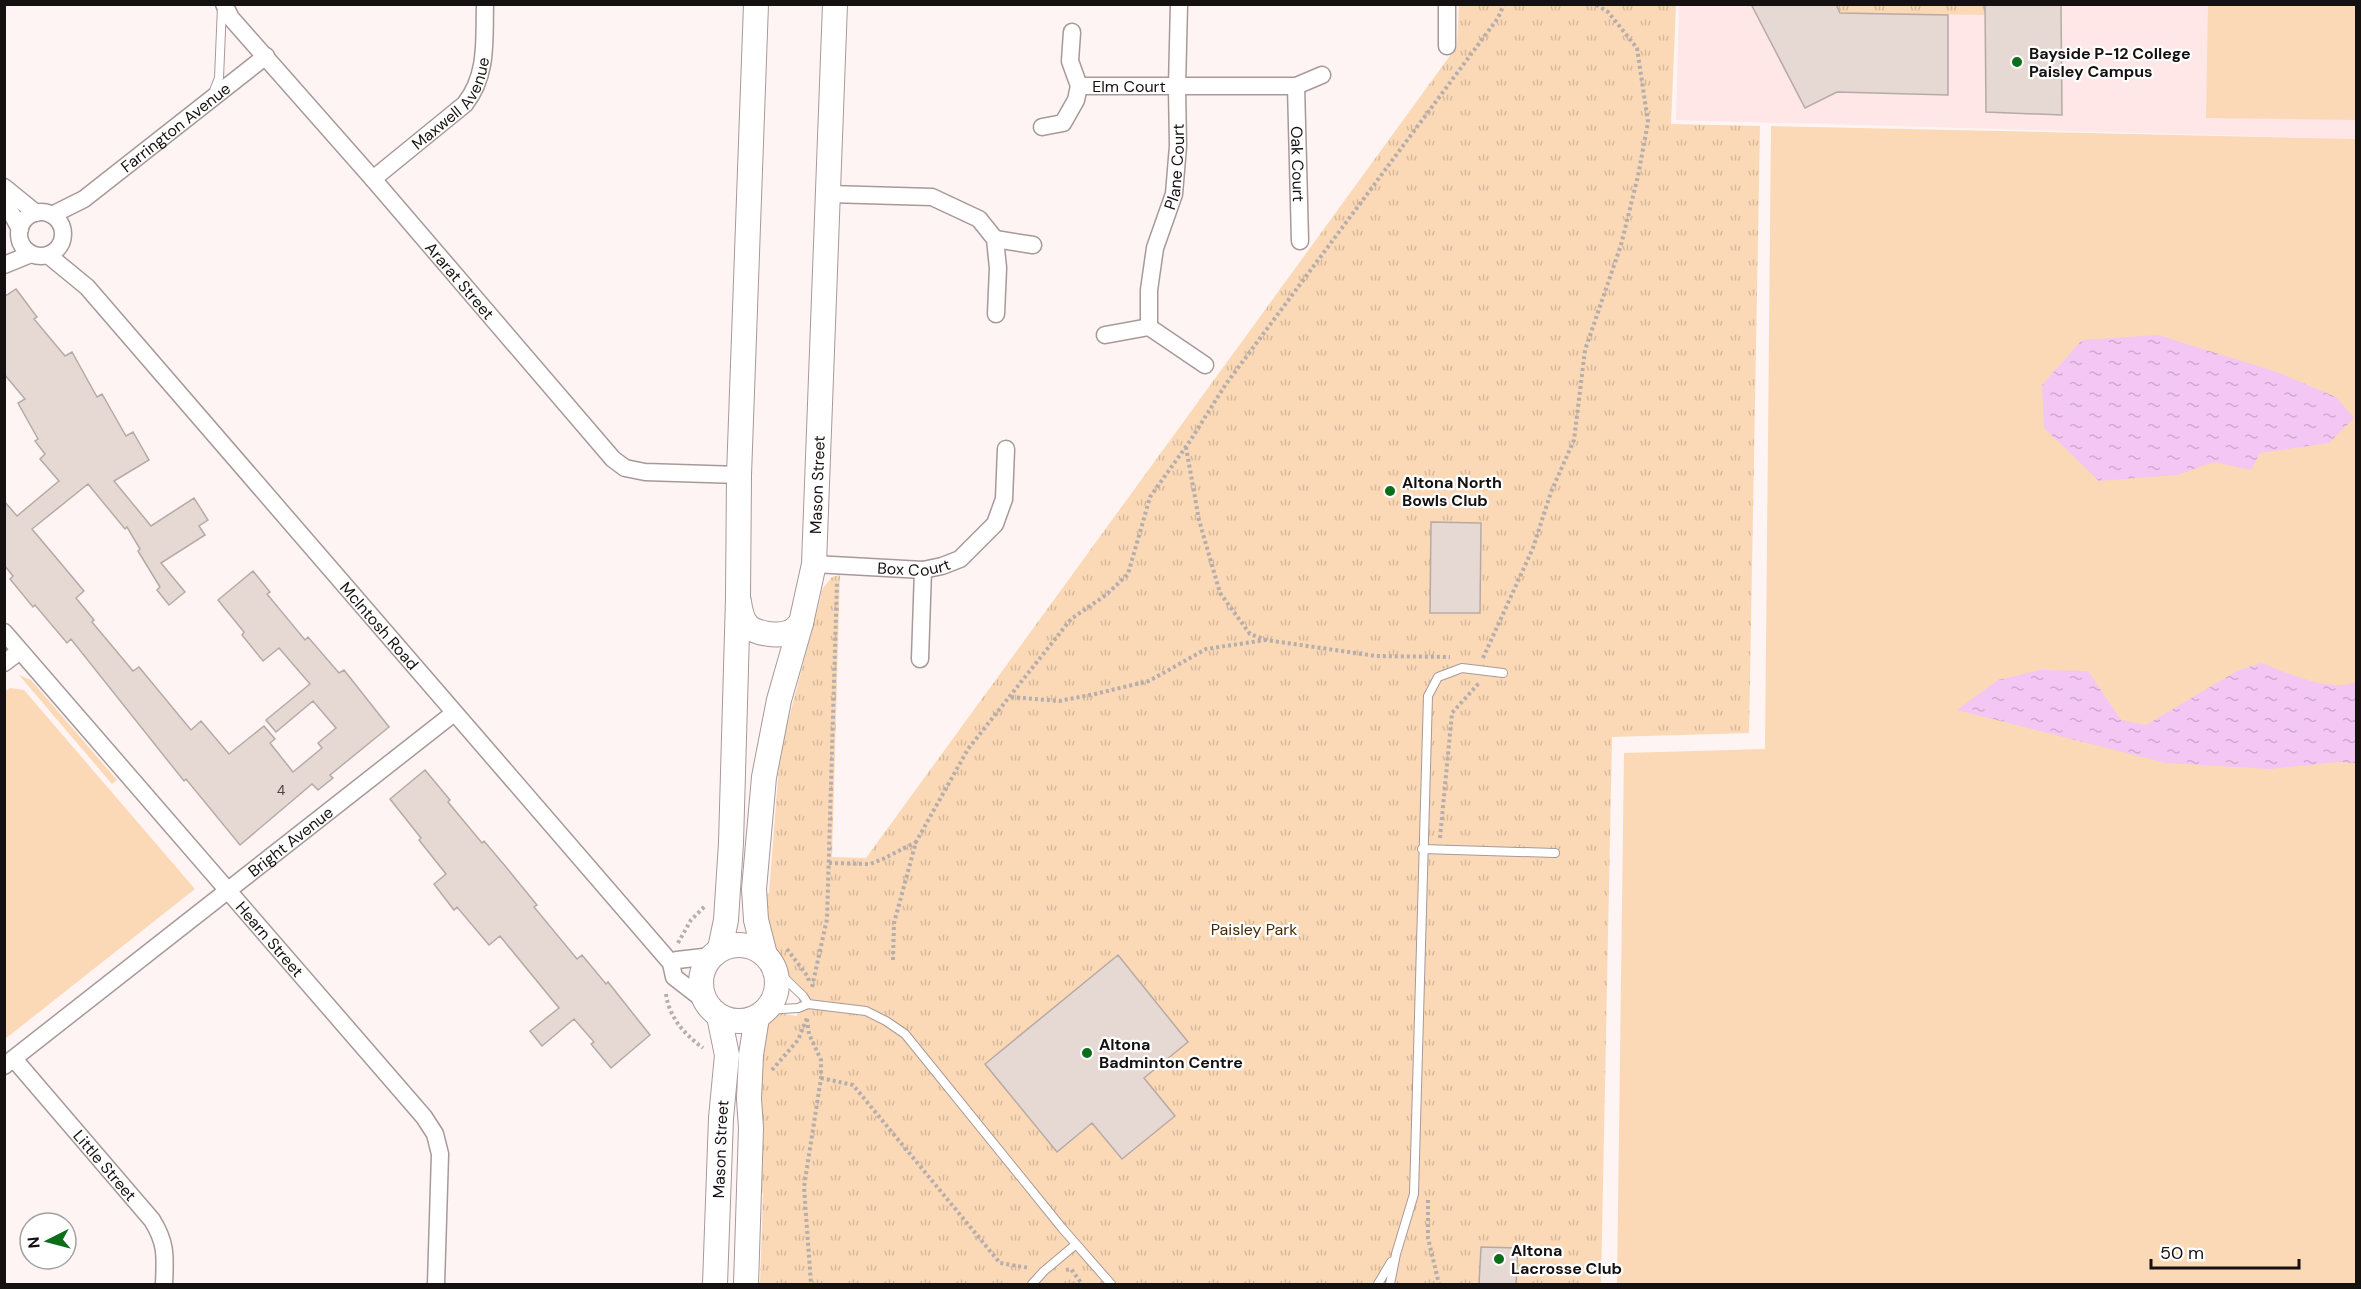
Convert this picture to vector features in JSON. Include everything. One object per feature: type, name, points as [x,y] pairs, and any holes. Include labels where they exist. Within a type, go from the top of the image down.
[{"type":"street","name":"Ararat Street","points":[[223,4],[231,18],[373,178],[613,459],[625,468],[645,472],[739,475]]},
{"type":"street","name":"Maxwell Avenue","points":[[373,178],[465,104],[476,91],[483,59],[485,4]]},
{"type":"street","points":[[671,963],[684,958],[699,959],[716,952],[739,944],[749,945],[770,962],[777,987],[771,1004],[761,1014],[738,1022],[712,1009],[702,992],[702,973],[716,952],[726,920],[731,843],[739,475],[756,4]]},
{"type":"street","name":"Mason Street","points":[[770,962],[756,920],[754,889],[764,777],[779,700],[801,623],[826,565],[829,194],[835,4]]},
{"type":"street","name":"Plane Court","points":[[1149,327],[1149,290],[1155,248],[1174,194],[1178,146],[1179,4]]},
{"type":"street","points":[[1447,4],[1447,46]]},
{"type":"street","name":"Elm Court","points":[[1042,127],[1063,123],[1076,100],[1079,86],[1070,61],[1072,32]]},
{"type":"street","name":"Farrington Avenue","points":[[20,234],[26,219],[48,235],[84,199],[266,56]]},
{"type":"street","points":[[1177,87],[1296,86],[1322,75]]},
{"type":"street","name":"Elm Court","points":[[1079,86],[1177,87]]},
{"type":"street","name":"Oak Court","points":[[1296,86],[1300,241]]},
{"type":"street","name":"McIntosh Road","points":[[4,187],[48,235],[87,287],[454,714],[671,963],[675,977],[712,1009]]},
{"type":"street","points":[[829,194],[932,197],[979,219],[995,239],[998,268],[996,314]]},
{"type":"street","points":[[4,200],[20,234]]},
{"type":"street","points":[[20,234],[48,235]]},
{"type":"street","points":[[4,258],[20,234]]},
{"type":"street","points":[[4,265],[48,235]]},
{"type":"street","points":[[995,239],[1033,244]]},
{"type":"street","points":[[1105,335],[1149,327],[1205,365]]},
{"type":"street","name":"Box Court","points":[[826,565],[923,570],[960,559],[995,524],[1004,499],[1006,449]]},
{"type":"street","points":[[920,659],[923,570]]},
{"type":"street","points":[[738,598],[741,614],[747,625],[757,631],[775,634],[789,633],[801,623]]},
{"type":"street","name":"Hearn Street","points":[[4,632],[424,1117],[435,1134],[440,1154],[436,1284]]},
{"type":"street","points":[[4,663],[20,651]]},
{"type":"street","name":"Bright Avenue","points":[[9,1063],[454,714]]},
{"type":"street","name":"Mason Street","points":[[712,1009],[727,1055],[721,1118],[715,1284]]},
{"type":"street","name":"Mason Street","points":[[746,1284],[751,1128],[749,1099],[752,1046],[761,1014]]},
{"type":"street","name":"Little Street","points":[[9,1063],[152,1220],[161,1234],[166,1250],[164,1284]]},
{"type":"lane","points":[[210,99],[219,78],[223,4]]},
{"type":"lane","points":[[1390,1284],[1396,1254],[1414,1194],[1428,696],[1438,677],[1462,668],[1503,673]]},
{"type":"lane","points":[[1422,849],[1554,853]]},
{"type":"lane","points":[[770,962],[797,989],[808,1004]]},
{"type":"lane","points":[[761,1014],[798,1008],[808,1004],[866,1011],[905,1034],[1075,1245],[1110,1284]]},
{"type":"lane","points":[[1032,1284],[1075,1245]]},
{"type":"lane","points":[[1378,1284],[1396,1254]]},
{"type":"path","points":[[893,960],[894,923],[916,842],[968,749],[1071,619],[1106,595],[1128,574],[1150,497],[1226,384],[1498,18],[1504,4]]},
{"type":"path","points":[[1439,849],[1452,713],[1478,686],[1484,655],[1533,548],[1551,492],[1574,440],[1585,350],[1622,245],[1648,122],[1637,48],[1608,12],[1594,4]]},
{"type":"path","points":[[1186,446],[1199,520],[1220,593],[1250,634],[1266,640],[1376,656],[1453,656]]},
{"type":"path","points":[[810,992],[827,919],[829,863],[826,565]]},
{"type":"path","points":[[1011,697],[1059,701],[1095,694],[1149,681],[1206,649],[1266,640]]},
{"type":"path","points":[[1474,655],[1484,655]]},
{"type":"path","points":[[829,863],[870,864],[916,842]]},
{"type":"path","points":[[678,944],[691,920],[702,909]]},
{"type":"path","points":[[665,990],[674,1018],[693,1041],[706,1050]]},
{"type":"path","points":[[769,1074],[798,1040],[806,1018],[809,1034],[821,1060],[821,1078],[804,1187],[811,1284]]},
{"type":"path","points":[[821,1078],[853,1085],[1000,1263],[1044,1271],[1071,1269],[1082,1284]]},
{"type":"path","points":[[1428,1193],[1428,1238],[1439,1284]]},
{"type":"shaded area","name":"Bayside P-12 College Paisley Campus","points":[[1679,5],[2356,5],[2356,139],[1676,120]]},
{"type":"green space","name":"Paisley Park","points":[[1459,5],[1676,5],[1671,124],[1760,126],[1749,733],[1612,737],[1601,1284],[760,1284],[763,1194],[757,1180],[755,1092],[760,1043],[766,1025],[774,1015],[797,1016],[801,988],[776,956],[768,934],[759,894],[769,893],[780,752],[823,588],[832,577],[840,575],[832,857],[866,858],[1457,46]]},
{"type":"green space","points":[[1836,5],[1985,5],[1985,15],[1840,13]]},
{"type":"green space","points":[[2208,5],[2356,5],[2356,120],[2206,118]]},
{"type":"green space","points":[[1771,126],[2356,139],[2356,1284],[1617,1284],[1624,753],[1765,749]]},
{"type":"green space","points":[[19,675],[31,680],[117,780],[112,784]]},
{"type":"green space","points":[[10,688],[24,690],[195,889],[5,1039],[4,692]]},
{"type":"water","points":[[2158,335],[2277,372],[2336,397],[2354,418],[2329,443],[2260,453],[2251,470],[2214,462],[2177,475],[2099,481],[2044,428],[2042,385],[2082,340]]},
{"type":"water","points":[[2261,663],[2321,683],[2345,685],[2356,682],[2356,763],[2337,762],[2270,769],[2166,763],[1957,710],[1998,680],[2040,670],[2088,671],[2121,720],[2146,725],[2237,671]]},
{"type":"building","points":[[1751,4],[1836,4],[1840,13],[1948,15],[1948,95],[1837,92],[1805,108]]},
{"type":"building","points":[[1985,4],[2061,4],[2062,115],[1986,112]]},
{"type":"building","points":[[16,289],[37,317],[34,319],[65,356],[72,352],[97,397],[102,394],[126,436],[133,432],[149,460],[114,481],[151,526],[194,498],[208,520],[199,526],[205,535],[161,563],[185,592],[169,605],[157,590],[160,587],[138,551],[140,549],[127,527],[125,529],[88,484],[32,529],[84,591],[76,598],[94,620],[92,622],[133,671],[139,667],[191,730],[201,721],[229,754],[264,726],[275,739],[270,743],[293,772],[322,748],[318,743],[336,728],[313,701],[276,732],[266,720],[310,684],[279,648],[263,661],[242,635],[244,632],[218,600],[253,571],[270,592],[267,594],[305,640],[308,637],[339,673],[344,670],[389,727],[330,775],[333,778],[318,790],[312,784],[240,845],[186,779],[184,781],[71,639],[67,643],[35,605],[33,607],[10,579],[13,576],[4,565],[4,501],[17,516],[59,481],[40,459],[45,454],[35,441],[38,439],[18,403],[25,399],[4,374],[4,297]]},
{"type":"building","points":[[1431,522],[1481,523],[1480,613],[1430,613]]},
{"type":"building","points":[[425,770],[482,843],[484,841],[537,905],[534,907],[577,959],[582,955],[606,984],[608,982],[650,1035],[611,1068],[591,1044],[594,1042],[574,1019],[542,1046],[530,1031],[559,1008],[500,936],[489,945],[457,907],[454,910],[434,884],[446,874],[390,799]]},
{"type":"building","name":"Altona Badminton Centre","points":[[1118,955],[1188,1042],[1144,1078],[1175,1116],[1122,1159],[1092,1123],[1057,1152],[985,1064]]},
{"type":"building","name":"Altona Lacrosse Club","points":[[1481,1247],[1518,1248],[1516,1284],[1479,1284]]},
{"type":"place","name":"Bayside P-12 College Paisley Campus","points":[[2017,62]]},
{"type":"place","name":"Altona North Bowls Club","points":[[1390,491]]},
{"type":"place","name":"Altona Badminton Centre","points":[[1087,1053]]},
{"type":"place","name":"Altona Lacrosse Club","points":[[1499,1259]]}]
